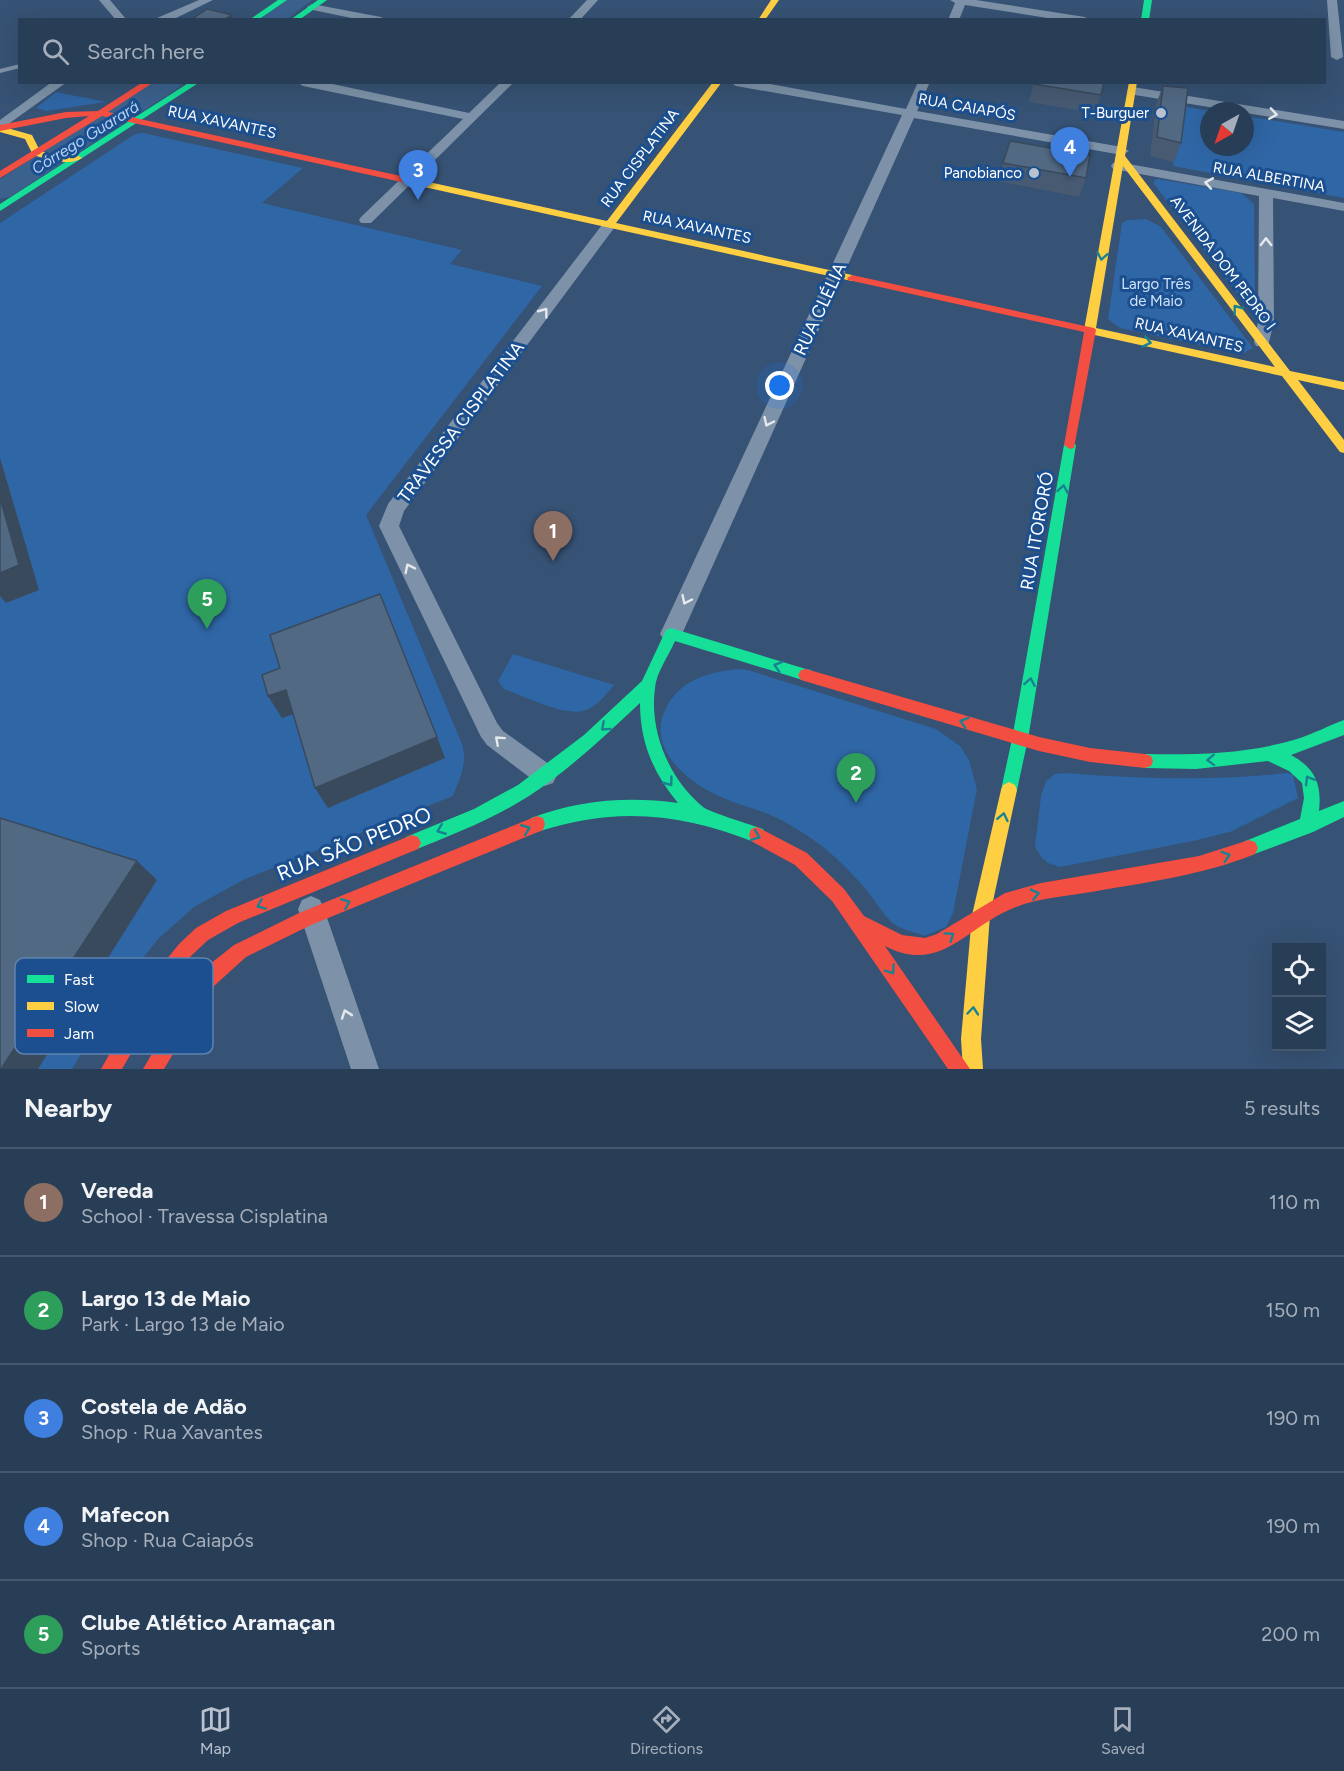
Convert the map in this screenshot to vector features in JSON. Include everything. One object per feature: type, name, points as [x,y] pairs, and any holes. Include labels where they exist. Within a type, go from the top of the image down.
[{"type":"street","points":[[104,0],[120,18]]},
{"type":"street","points":[[166,18],[208,0]]},
{"type":"street","points":[[255,18],[283,0]]},
{"type":"street","points":[[575,18],[593,0]]},
{"type":"street","points":[[762,18],[775,0]]},
{"type":"street","points":[[954,18],[959,0],[1072,18]]},
{"type":"street","points":[[1145,18],[1149,0]]},
{"type":"street","points":[[1326,56],[1341,58],[1332,0]]},
{"type":"street","points":[[296,18],[317,4],[373,18]]},
{"type":"street","points":[[0,128],[58,84]]},
{"type":"street","points":[[0,208],[77,158],[148,84]]},
{"type":"street","points":[[0,175],[119,116],[191,84]]},
{"type":"street","points":[[313,84],[472,117]]},
{"type":"street","points":[[366,220],[505,84]]},
{"type":"street","name":"RUA CISPLATINA","points":[[610,225],[716,84]]},
{"type":"street","name":"RUA CAIAPÓS","points":[[747,84],[910,114],[1122,161]]},
{"type":"street","name":"RUA CLÉLIA","points":[[671,634],[923,84]]},
{"type":"street","points":[[1090,330],[1109,217],[1122,161],[1133,87],[1344,125]]},
{"type":"street","points":[[0,128],[66,115],[119,116]]},
{"type":"street","points":[[29,137],[41,126],[66,115]]},
{"type":"street","name":"RUA XAVANTES","points":[[119,116],[1344,386]]},
{"type":"street","points":[[0,128],[29,137],[40,154],[60,159],[77,158]]},
{"type":"street","name":"RUA ALBERTINA","points":[[1122,161],[1266,193],[1344,207]]},
{"type":"street","name":"AVENIDA DOM PEDRO I","points":[[1122,161],[1344,449]]},
{"type":"street","points":[[1262,342],[1266,322],[1266,193]]},
{"type":"street","points":[[1109,217],[1125,214]]},
{"type":"street","points":[[1145,215],[1171,222]]},
{"type":"street","name":"TRAVESSA CISPLATINA","points":[[545,775],[495,738],[489,730],[389,526],[395,509],[610,225]]},
{"type":"street","name":"RUA ITORORÓ","points":[[973,1069],[971,1039],[981,915],[1020,739],[1090,330]]},
{"type":"street","points":[[700,816],[660,769],[651,750],[648,733],[647,686],[671,634],[1020,739],[1074,752],[1113,758],[1197,761],[1236,759],[1270,754],[1320,740],[1344,727]]},
{"type":"street","name":"RUA SÃO PEDRO","points":[[178,958],[198,937],[227,919],[480,815],[502,803],[545,775],[590,740],[647,686]]},
{"type":"street","points":[[1270,754],[1289,761],[1312,778],[1315,791],[1306,826]]},
{"type":"street","points":[[213,972],[216,967],[248,945],[314,916],[576,811],[601,806],[659,808],[700,816],[766,840],[795,855],[820,876],[858,922],[960,1069]]},
{"type":"street","points":[[858,922],[900,944],[925,947],[941,942],[1005,902],[1041,892],[1199,864],[1265,843],[1344,809]]},
{"type":"street","points":[[304,887],[365,1069]]},
{"type":"street","name":"RUA SÃO PEDRO","points":[[111,1069],[120,1054]]},
{"type":"street","points":[[153,1069],[162,1054]]},
{"type":"lane","points":[[0,71],[18,66]]},
{"type":"green space","points":[[56,92],[106,102],[46,111],[36,108]]},
{"type":"green space","points":[[1181,106],[1200,109],[1200,156],[1254,156],[1254,117],[1344,132],[1344,198],[1173,166]]},
{"type":"green space","points":[[143,133],[303,168],[262,203],[462,250],[450,264],[542,286],[366,515],[462,744],[464,764],[453,796],[243,880],[194,907],[158,939],[143,958],[15,958],[15,1054],[81,1054],[72,1069],[0,1069],[0,223],[135,134]]},
{"type":"green space","name":"Largo Três de Maio","points":[[1154,180],[1241,193],[1254,204],[1255,301],[1243,301],[1154,184]]},
{"type":"green space","name":"Largo Três de Maio","points":[[1146,219],[1161,227],[1253,348],[1244,353],[1238,353],[1120,328],[1108,319],[1122,223],[1128,220]]},
{"type":"green space","points":[[513,654],[614,685],[598,703],[586,710],[578,712],[557,709],[504,689],[498,681]]},
{"type":"green space","points":[[748,670],[936,729],[960,746],[969,760],[977,789],[953,913],[946,927],[924,936],[897,926],[849,871],[820,845],[779,819],[708,791],[673,762],[665,750],[661,737],[661,723],[672,698],[696,679],[716,672]]},
{"type":"green space","points":[[1287,773],[1293,775],[1298,798],[1230,832],[1060,867],[1048,863],[1035,847],[1041,796],[1046,781],[1055,774],[1176,778]]},
{"type":"building","points":[[207,9],[232,15],[227,18],[193,18]]},
{"type":"building","points":[[1034,84],[1104,84],[1101,95]]},
{"type":"building","points":[[1163,86],[1188,88],[1181,143],[1157,137]]},
{"type":"building","points":[[1010,141],[1090,155],[1086,178],[1003,163]]},
{"type":"building","points":[[0,498],[19,565],[0,573]]},
{"type":"building","points":[[380,594],[437,737],[315,788],[286,690],[268,696],[262,675],[280,668],[270,635]]},
{"type":"building","points":[[0,818],[137,861],[74,958],[15,958],[15,1048],[0,1069]]},
{"type":"waterway","name":"Córrego Guarará","points":[[273,18],[301,0]]},
{"type":"waterway","name":"Córrego Guarará","points":[[0,191],[168,84]]},
{"type":"traffic: fast","points":[[255,18],[283,0]]},
{"type":"traffic: fast","points":[[296,18],[323,0]]},
{"type":"traffic: fast","points":[[1145,18],[1148,0]]},
{"type":"traffic: fast","points":[[0,208],[193,84]]},
{"type":"traffic: fast","points":[[1009,790],[1020,739],[1070,445]]},
{"type":"traffic: fast","points":[[412,843],[480,815],[524,790],[590,740],[647,686],[671,634],[806,675]]},
{"type":"traffic: fast","points":[[647,686],[649,727],[657,758],[673,785],[700,816]]},
{"type":"traffic: fast","points":[[1145,761],[1196,762],[1272,753],[1297,747],[1344,727]]},
{"type":"traffic: fast","points":[[1270,754],[1295,766],[1309,780],[1312,798],[1307,826]]},
{"type":"traffic: fast","points":[[537,824],[564,815],[592,810],[648,807],[704,816],[757,835]]},
{"type":"traffic: fast","points":[[1249,848],[1344,809]]},
{"type":"traffic: slow","points":[[762,18],[775,0]]},
{"type":"traffic: slow","points":[[610,224],[716,84]]},
{"type":"traffic: slow","points":[[1133,84],[1090,330],[1284,373]]},
{"type":"traffic: slow","points":[[0,129],[29,137],[36,153],[60,159],[77,158]]},
{"type":"traffic: slow","points":[[1121,157],[1344,449]]},
{"type":"traffic: slow","points":[[424,184],[852,278]]},
{"type":"traffic: slow","points":[[1284,373],[1344,386]]},
{"type":"traffic: slow","points":[[973,1069],[971,1039],[981,915],[1009,790]]},
{"type":"traffic: jam","points":[[0,175],[147,84]]},
{"type":"traffic: jam","points":[[0,128],[66,115],[102,113],[424,184]]},
{"type":"traffic: jam","points":[[852,278],[1090,330],[1070,445]]},
{"type":"traffic: jam","points":[[806,675],[1039,744],[1090,755],[1145,761]]},
{"type":"traffic: jam","points":[[213,974],[240,951],[305,919],[537,824]]},
{"type":"traffic: jam","points":[[757,835],[801,859],[838,895],[960,1069]]},
{"type":"traffic: jam","points":[[179,958],[202,934],[232,917],[412,843]]},
{"type":"traffic: jam","points":[[861,924],[900,944],[925,947],[941,942],[1005,902],[1041,892],[1199,864],[1249,848]]},
{"type":"traffic: jam","points":[[111,1069],[120,1054]]},
{"type":"traffic: jam","points":[[153,1069],[162,1054]]},
{"type":"place","name":"T-Burguer","points":[[1161,113]]},
{"type":"place","name":"Panobianco","points":[[1034,173]]},
{"type":"place","name":"Mafecon","points":[[1070,177]]},
{"type":"place","name":"Costela de Adão","points":[[418,200]]},
{"type":"place","name":"Vereda","points":[[553,561]]},
{"type":"place","name":"Clube Atlético Aramaçan","points":[[207,629]]},
{"type":"place","name":"Largo 13 de Maio","points":[[856,803]]}]
